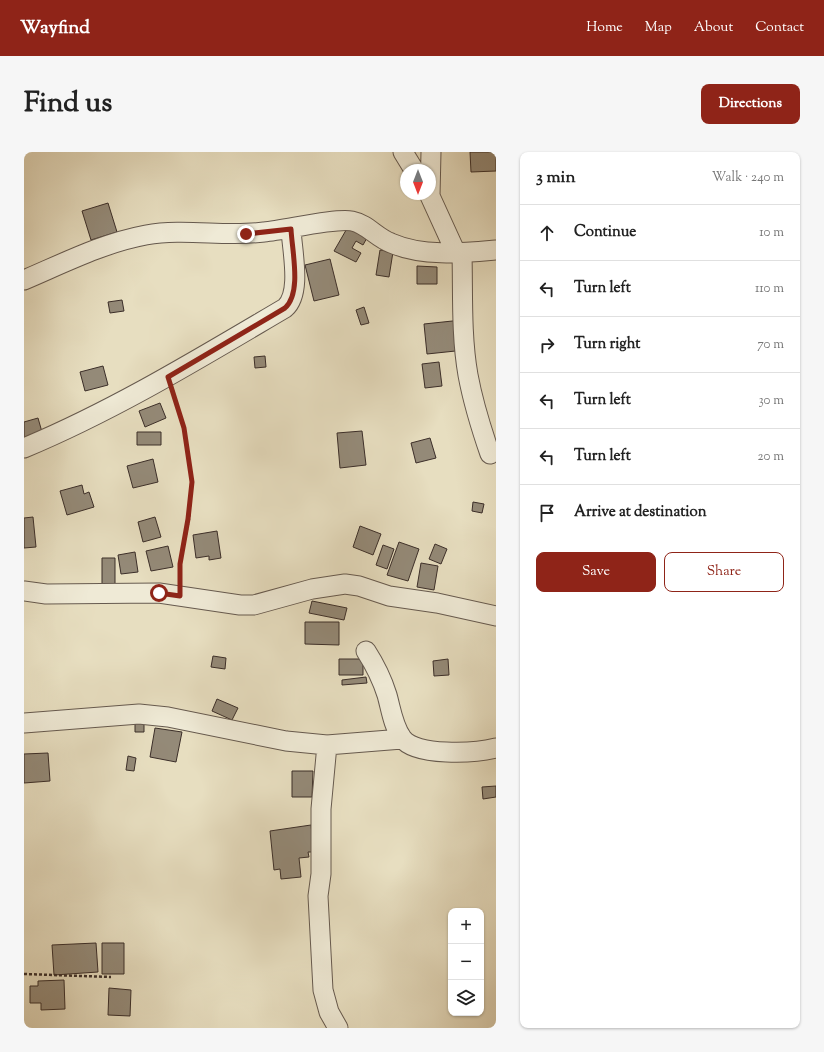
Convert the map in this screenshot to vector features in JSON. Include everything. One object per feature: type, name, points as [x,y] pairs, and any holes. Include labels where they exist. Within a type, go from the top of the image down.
[{"type":"street","points":[[403,152],[410,164]]},
{"type":"street","points":[[431,152],[431,164]]},
{"type":"street","points":[[432,200],[459,253],[467,373],[474,406],[490,454]]},
{"type":"street","points":[[24,280],[95,249],[147,235],[202,232],[246,234],[291,229],[332,222],[351,221],[364,226],[390,243],[412,250],[459,253],[496,250]]},
{"type":"street","points":[[24,448],[101,412],[168,377],[290,304],[293,297],[294,282],[291,229]]},
{"type":"street","points":[[24,591],[46,594],[159,593],[218,603],[254,605],[312,589],[345,584],[359,586],[389,596],[438,603],[496,616]]},
{"type":"street","points":[[366,651],[376,667],[393,721],[402,739]]},
{"type":"street","points":[[24,723],[138,714],[168,717],[286,741],[327,745],[402,739],[420,748],[447,753],[496,748]]},
{"type":"street","points":[[327,745],[321,810],[321,874],[318,896],[323,956],[323,990],[329,1012],[338,1028]]},
{"type":"path","points":[[168,377],[184,428],[192,482],[188,519],[180,564],[180,596]]},
{"type":"path","points":[[24,974],[111,977]]},
{"type":"building","points":[[470,152],[496,152],[496,171],[471,172]]},
{"type":"building","points":[[108,203],[117,232],[91,240],[82,211]]},
{"type":"building","points":[[349,225],[368,236],[363,245],[356,241],[352,248],[361,253],[356,262],[334,251]]},
{"type":"building","points":[[380,250],[393,252],[389,277],[376,275]]},
{"type":"building","points":[[330,259],[339,295],[314,301],[305,265]]},
{"type":"building","points":[[417,266],[437,267],[437,284],[417,284]]},
{"type":"building","points":[[122,300],[124,311],[110,313],[108,302]]},
{"type":"building","points":[[364,307],[369,323],[361,325],[356,310]]},
{"type":"building","points":[[462,320],[465,350],[427,354],[424,324]]},
{"type":"building","points":[[265,356],[266,367],[255,368],[254,357]]},
{"type":"building","points":[[439,362],[442,386],[425,388],[422,364]]},
{"type":"building","points":[[103,366],[108,385],[85,391],[80,372]]},
{"type":"building","points":[[160,403],[166,418],[145,427],[139,411]]},
{"type":"building","points":[[38,418],[44,439],[24,445],[24,422]]},
{"type":"building","points":[[362,431],[366,465],[340,468],[337,433]]},
{"type":"building","points":[[137,432],[161,432],[161,445],[137,445]]},
{"type":"building","points":[[430,438],[436,458],[416,463],[411,443]]},
{"type":"building","points":[[153,459],[158,482],[133,488],[127,466]]},
{"type":"building","points":[[82,485],[84,494],[89,492],[94,507],[67,515],[60,491]]},
{"type":"building","points":[[473,502],[484,504],[482,513],[472,511]]},
{"type":"building","points":[[33,517],[36,547],[24,548],[24,518]]},
{"type":"building","points":[[155,517],[161,537],[143,542],[138,522]]},
{"type":"building","points":[[360,526],[381,534],[373,555],[353,547]]},
{"type":"building","points":[[217,531],[221,558],[209,560],[209,556],[196,558],[193,535]]},
{"type":"building","points":[[399,542],[419,549],[408,581],[387,575]]},
{"type":"building","points":[[435,544],[447,549],[441,564],[429,559]]},
{"type":"building","points":[[383,545],[394,549],[387,569],[376,565]]},
{"type":"building","points":[[168,546],[173,567],[151,571],[146,551]]},
{"type":"building","points":[[135,552],[138,572],[121,574],[118,555]]},
{"type":"building","points":[[102,558],[115,558],[115,591],[102,591]]},
{"type":"building","points":[[421,563],[438,566],[434,590],[417,587]]},
{"type":"building","points":[[312,601],[347,608],[344,620],[309,613]]},
{"type":"building","points":[[305,622],[339,622],[339,645],[305,644]]},
{"type":"building","points":[[213,656],[226,658],[225,669],[211,667]]},
{"type":"building","points":[[339,659],[363,659],[363,675],[339,675]]},
{"type":"building","points":[[448,659],[449,675],[434,676],[433,661]]},
{"type":"building","points":[[366,677],[367,683],[342,685],[342,680]]},
{"type":"building","points":[[217,699],[238,708],[232,720],[212,711]]},
{"type":"building","points":[[135,719],[144,719],[144,732],[135,732]]},
{"type":"building","points":[[155,728],[182,732],[176,762],[150,757]]},
{"type":"building","points":[[48,753],[50,781],[24,783],[24,754]]},
{"type":"building","points":[[128,756],[136,758],[134,771],[126,770]]},
{"type":"building","points":[[292,771],[313,771],[312,797],[292,797]]},
{"type":"building","points":[[496,786],[496,797],[483,799],[482,787]]},
{"type":"building","points":[[311,825],[314,852],[308,852],[309,857],[299,858],[301,877],[281,879],[280,869],[274,870],[270,831]]},
{"type":"building","points":[[96,943],[98,972],[54,975],[52,945]]},
{"type":"building","points":[[102,943],[124,943],[124,974],[102,974]]},
{"type":"building","points":[[64,980],[65,1009],[41,1010],[41,1003],[30,1003],[30,986],[38,986],[38,981]]},
{"type":"building","points":[[109,988],[131,990],[130,1016],[108,1015]]},
{"type":"route","points":[[159,593],[180,596],[180,564],[188,519],[192,482],[184,428],[168,377],[285,308],[290,304],[293,297],[294,282],[291,229],[246,234]]}]
